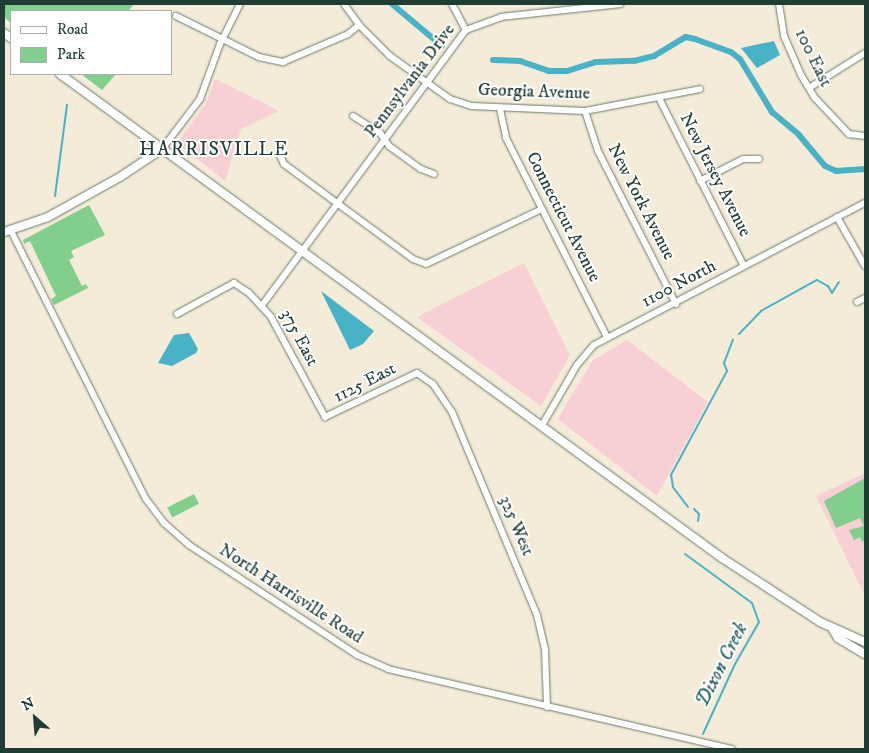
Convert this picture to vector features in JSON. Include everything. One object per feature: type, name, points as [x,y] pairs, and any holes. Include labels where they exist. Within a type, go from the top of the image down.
[{"type":"main road","points":[[61,75],[742,573],[833,630],[838,638],[865,654]]},
{"type":"main road","points":[[7,232],[48,217],[120,177],[162,149]]},
{"type":"main road","points":[[833,630],[844,630],[865,642]]},
{"type":"street","points":[[162,149],[200,99],[224,37],[240,4]]},
{"type":"street","name":"Georgia Avenue","points":[[344,4],[359,25],[390,56],[450,98],[472,106],[500,109],[586,111],[700,89]]},
{"type":"street","points":[[452,4],[466,30]]},
{"type":"street","name":"Pennsylvania Drive","points":[[263,304],[466,30],[501,17],[620,4]]},
{"type":"street","name":"100 East","points":[[778,4],[784,36],[809,88],[849,134],[862,136]]},
{"type":"street","points":[[176,16],[224,37],[259,57],[283,62],[340,38],[359,25]]},
{"type":"street","points":[[809,88],[865,53]]},
{"type":"street","name":"New Jersey Avenue","points":[[659,98],[744,266]]},
{"type":"street","name":"Connecticut Avenue","points":[[500,109],[503,130],[607,337]]},
{"type":"street","name":"New York Avenue","points":[[586,111],[598,151],[676,304]]},
{"type":"street","points":[[353,116],[360,118],[421,169],[434,174]]},
{"type":"street","points":[[279,153],[284,164],[413,259],[426,264],[437,262],[542,209]]},
{"type":"street","points":[[700,181],[744,159],[759,159]]},
{"type":"street","name":"1100 North","points":[[541,427],[585,354],[607,337],[676,304],[865,203]]},
{"type":"street","points":[[836,217],[865,266]]},
{"type":"street","name":"North Harrisville Road","points":[[7,232],[146,499],[174,532],[368,661],[388,669],[732,749]]},
{"type":"street","name":"375 East","points":[[177,314],[234,283],[263,304],[326,417]]},
{"type":"street","points":[[857,302],[865,298]]},
{"type":"street","name":"325 West","points":[[417,373],[433,384],[452,412],[537,616],[545,649],[547,707]]},
{"type":"street","name":"1125 East","points":[[326,417],[417,373]]},
{"type":"shaded area","points":[[215,79],[279,111],[241,129],[225,181],[182,147],[180,139],[207,102]]},
{"type":"shaded area","points":[[524,263],[570,355],[541,406],[417,317]]},
{"type":"shaded area","points":[[627,340],[708,402],[657,496],[558,419],[592,361]]},
{"type":"shaded area","points":[[865,473],[865,596],[816,496]]},
{"type":"green space","points":[[4,4],[134,4],[129,10],[10,10],[10,22],[4,17]]},
{"type":"green space","points":[[82,75],[115,75],[102,90]]},
{"type":"green space","points":[[89,205],[105,235],[71,251],[74,257],[69,260],[82,286],[86,284],[88,288],[54,305],[51,299],[56,296],[30,241],[24,244],[23,240]]},
{"type":"green space","points":[[865,478],[865,540],[862,542],[860,537],[854,540],[849,530],[864,526],[860,518],[836,528],[824,501]]},
{"type":"green space","points":[[194,494],[199,504],[172,517],[167,508]]},
{"type":"water","points":[[774,41],[780,55],[757,68],[741,48]]},
{"type":"water","points":[[321,291],[374,331],[363,344],[350,350]]},
{"type":"water","points":[[189,333],[198,349],[196,353],[172,366],[158,363],[174,335]]},
{"type":"waterway","points":[[392,4],[442,46]]},
{"type":"waterway","points":[[493,60],[520,61],[549,71],[567,71],[596,62],[634,61],[654,56],[686,37],[695,39],[731,52],[740,59],[772,112],[799,135],[825,166],[836,171],[865,169]]},
{"type":"waterway","points":[[55,196],[67,105]]},
{"type":"waterway","points":[[4,273],[4,283]]},
{"type":"waterway","name":"Dixon Creek","points":[[739,334],[761,311],[817,280],[828,286],[832,293],[839,282]]},
{"type":"waterway","name":"Dixon Creek","points":[[688,507],[673,487],[671,475],[727,371],[724,363],[733,340]]},
{"type":"waterway","name":"Dixon Creek","points":[[694,509],[699,514],[698,521]]},
{"type":"waterway","name":"Dixon Creek","points":[[685,554],[752,603],[759,622],[735,664],[703,734]]},
{"type":"district","name":"HARRISVILLE","points":[[214,149]]}]
